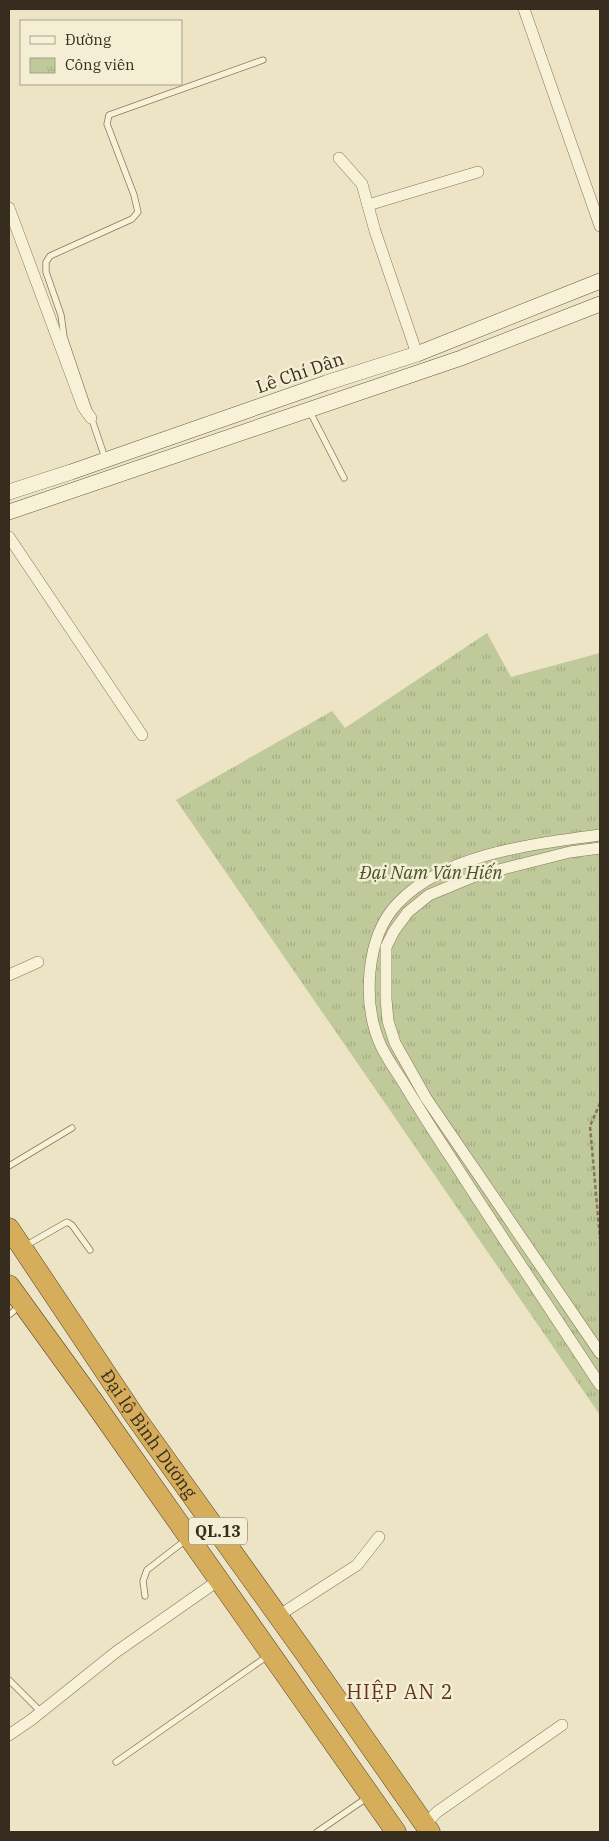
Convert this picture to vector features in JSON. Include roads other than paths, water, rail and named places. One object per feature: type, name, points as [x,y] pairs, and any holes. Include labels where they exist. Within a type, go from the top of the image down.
[{"type":"highway","name":"Đại lộ Bình Dương","points":[[9,1228],[134,1416],[428,1829]]},
{"type":"highway","name":"Đại lộ Bình Dương","points":[[9,1285],[16,1309],[188,1537],[396,1832]]},
{"type":"main road","name":"Lê Chí Dân","points":[[9,492],[326,383],[417,354],[600,281]]},
{"type":"main road","points":[[9,512],[461,358],[600,304]]},
{"type":"street","points":[[524,9],[600,226]]},
{"type":"street","points":[[339,158],[362,184],[375,231],[417,354]]},
{"type":"street","points":[[368,205],[478,172]]},
{"type":"street","points":[[9,208],[83,406],[91,418]]},
{"type":"street","points":[[9,537],[142,735]]},
{"type":"street","points":[[600,835],[532,845],[487,855],[442,873],[414,889],[397,904],[382,925],[369,973],[370,1002],[381,1046],[428,1124],[600,1385]]},
{"type":"street","points":[[600,848],[570,852],[475,876],[429,895],[408,912],[394,931],[386,947],[386,999],[388,1021],[395,1043],[426,1098],[600,1353]]},
{"type":"street","points":[[9,975],[38,962]]},
{"type":"street","points":[[278,1616],[357,1565],[379,1537]]},
{"type":"street","points":[[9,1736],[116,1652],[218,1580]]},
{"type":"street","points":[[428,1829],[437,1812],[562,1725]]},
{"type":"lane","points":[[106,460],[91,418],[88,402],[64,337],[61,315],[46,272],[46,262],[50,256],[132,219],[138,212],[134,196],[107,124],[109,115],[263,60]]},
{"type":"lane","points":[[309,410],[344,478]]},
{"type":"lane","points":[[9,1166],[72,1128]]},
{"type":"lane","points":[[22,1248],[67,1222],[72,1224],[90,1250]]},
{"type":"lane","points":[[145,1596],[143,1581],[147,1570],[188,1537]]},
{"type":"lane","points":[[116,1762],[271,1654]]},
{"type":"lane","points":[[9,1680],[41,1712]]},
{"type":"lane","points":[[318,1832],[370,1796]]},
{"type":"district","name":"HIỆP AN 2","points":[[400,1692]]},
{"type":"park label","name":"Đại Nam Văn Hiến","points":[[431,873]]}]
